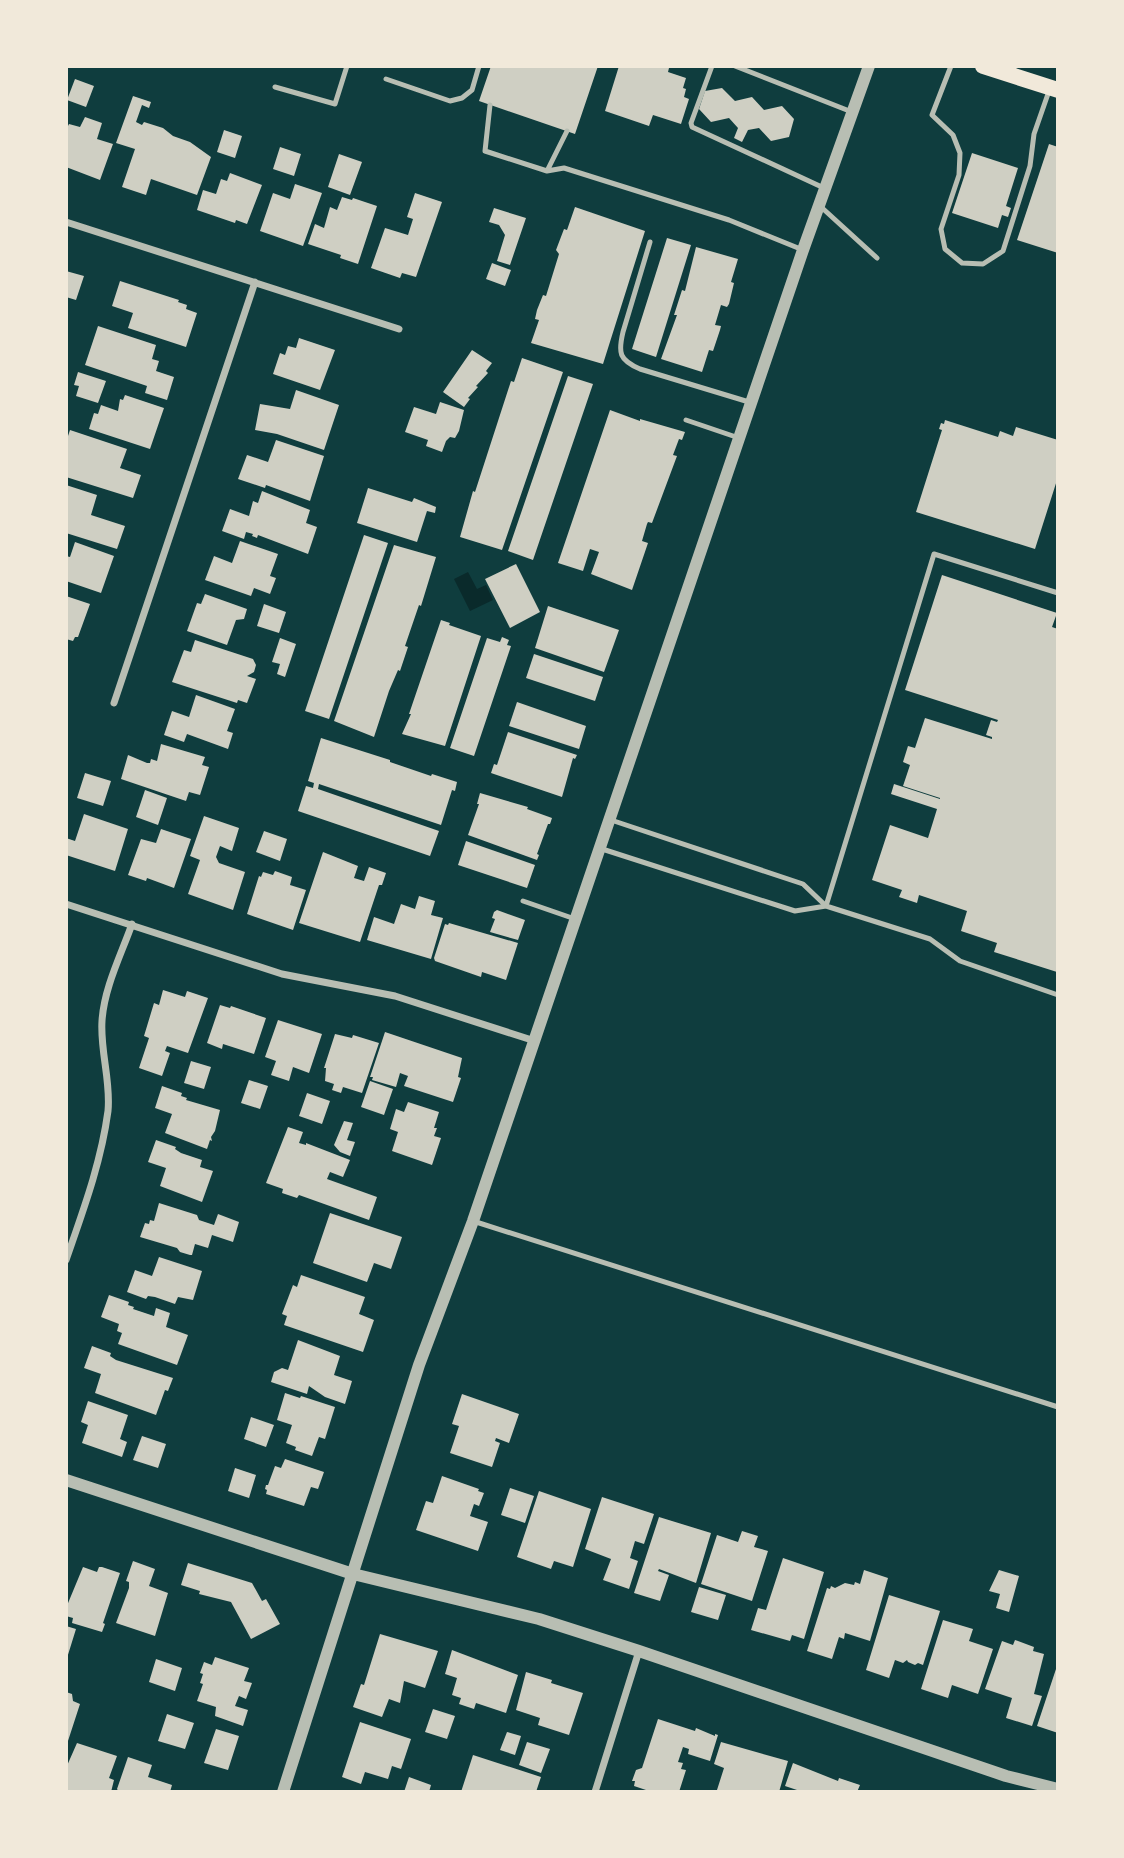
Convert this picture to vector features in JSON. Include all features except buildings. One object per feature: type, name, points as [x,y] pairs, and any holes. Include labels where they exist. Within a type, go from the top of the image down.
[{"type":"main road","points":[[983,66],[1054,89]]},
{"type":"street","points":[[283,1791],[419,1365],[473,1221],[803,250],[869,66]]},
{"type":"street","points":[[66,222],[399,329]]},
{"type":"street","points":[[114,703],[255,282]]},
{"type":"street","points":[[66,904],[282,974],[395,996],[535,1041]]},
{"type":"street","points":[[66,1261],[102,1148],[108,1107],[108,1079],[102,1022],[105,1003],[132,924]]},
{"type":"street","points":[[66,1480],[353,1574],[494,1606],[639,1651],[1006,1776],[1058,1789]]},
{"type":"street","points":[[595,1791],[639,1651]]},
{"type":"lane","points":[[275,87],[335,104],[347,66]]},
{"type":"lane","points":[[386,79],[450,101],[462,98],[472,90],[480,66]]},
{"type":"lane","points":[[712,66],[691,123],[692,127],[827,189]]},
{"type":"lane","points":[[735,66],[852,112]]},
{"type":"lane","points":[[951,66],[932,115],[953,135],[960,153],[959,175],[941,229],[945,249],[962,263],[983,264],[1003,251],[1030,166],[1034,134],[1054,89]]},
{"type":"lane","points":[[490,105],[485,151],[547,172],[564,168],[729,220],[803,250]]},
{"type":"lane","points":[[547,172],[567,131]]},
{"type":"lane","points":[[820,206],[877,258]]},
{"type":"lane","points":[[650,242],[623,332],[621,355],[628,363],[640,369],[752,403]]},
{"type":"lane","points":[[686,420],[740,438]]},
{"type":"lane","points":[[826,906],[934,554],[1058,593]]},
{"type":"lane","points":[[609,819],[803,884],[826,906],[930,939],[960,961],[1058,995]]},
{"type":"lane","points":[[599,848],[795,911],[826,906]]},
{"type":"lane","points":[[523,901],[575,919]]},
{"type":"lane","points":[[473,1221],[1058,1407]]},
{"type":"water","points":[[468,572],[477,589],[486,585],[493,600],[470,611],[454,579]]}]
